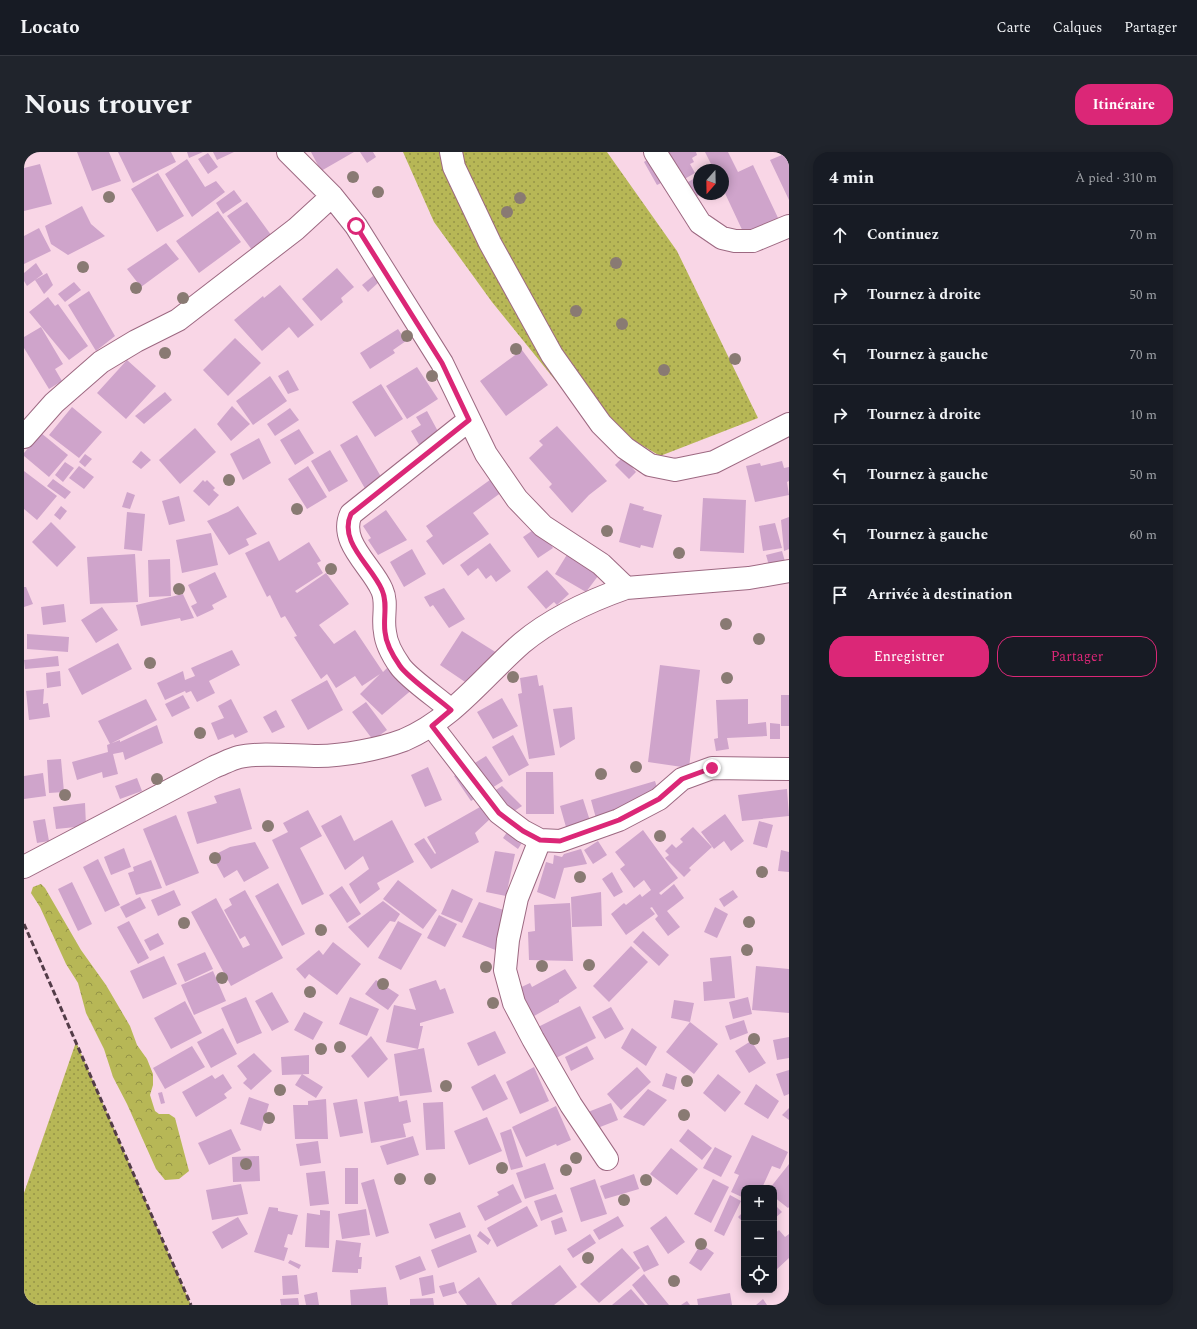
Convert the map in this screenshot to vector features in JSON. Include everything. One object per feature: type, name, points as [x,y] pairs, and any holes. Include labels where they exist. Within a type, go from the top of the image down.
[{"type":"street","points":[[288,152],[332,196],[356,226],[442,363],[486,454],[516,499],[543,526],[601,564],[626,588]]},
{"type":"street","points":[[451,152],[454,167],[490,243],[552,355],[601,424],[625,448],[650,465],[675,470],[714,462],[789,424]]},
{"type":"street","points":[[655,152],[700,223],[722,238],[735,241],[753,241],[789,226]]},
{"type":"street","points":[[24,437],[54,404],[101,362],[136,341],[178,320],[296,229],[332,196]]},
{"type":"street","points":[[451,710],[401,668],[392,654],[385,633],[385,604],[382,590],[354,546],[347,531],[347,522],[351,514],[469,420]]},
{"type":"street","points":[[24,867],[214,767],[240,757],[320,756],[366,750],[403,740],[432,726],[523,643],[546,625],[599,597],[626,588],[749,578],[789,571]]},
{"type":"street","points":[[432,726],[499,813],[523,831],[540,840],[560,841],[619,820],[659,799],[682,779],[712,768],[789,770]]},
{"type":"street","points":[[540,840],[517,898],[508,940],[505,970],[514,1003],[533,1039],[571,1106],[607,1160]]},
{"type":"green space","points":[[403,152],[607,152],[677,251],[758,418],[660,456],[576,406],[492,302],[434,222]]},
{"type":"green space","points":[[41,884],[45,888],[81,950],[106,985],[130,1026],[137,1045],[147,1059],[153,1074],[153,1085],[150,1095],[155,1111],[159,1114],[169,1114],[175,1118],[189,1171],[179,1179],[165,1180],[156,1169],[127,1104],[113,1077],[104,1049],[86,1013],[78,983],[66,964],[40,907],[31,893],[33,887]]},
{"type":"green space","points":[[76,1042],[191,1305],[24,1305],[24,1193]]},
{"type":"building","points":[[77,152],[109,152],[121,181],[92,191]]},
{"type":"building","points":[[118,152],[171,152],[176,162],[133,183]]},
{"type":"building","points":[[187,152],[203,152],[189,158]]},
{"type":"building","points":[[213,152],[234,152],[217,160]]},
{"type":"building","points":[[311,152],[354,152],[321,171]]},
{"type":"building","points":[[360,152],[373,152],[376,157],[367,163]]},
{"type":"building","points":[[644,152],[696,152],[697,155],[692,158],[694,162],[690,164],[693,169],[693,174],[665,190],[661,183],[657,185],[644,162],[648,159]]},
{"type":"building","points":[[705,152],[728,152],[738,172],[753,165],[779,220],[745,236],[728,200],[729,164],[711,164]]},
{"type":"building","points":[[789,152],[789,200],[770,160]]},
{"type":"building","points":[[208,153],[218,167],[208,174],[198,159]]},
{"type":"building","points":[[187,159],[205,187],[216,181],[225,192],[192,217],[165,174]]},
{"type":"building","points":[[40,164],[52,204],[24,211],[24,168]]},
{"type":"building","points":[[158,173],[184,216],[157,232],[131,189]]},
{"type":"building","points":[[693,179],[693,198],[683,203],[675,189]]},
{"type":"building","points":[[234,190],[242,201],[223,214],[216,203]]},
{"type":"building","points":[[247,202],[274,239],[255,254],[227,216]]},
{"type":"building","points":[[82,206],[91,224],[105,236],[68,255],[51,244],[45,226]]},
{"type":"building","points":[[218,211],[241,242],[199,273],[176,241]]},
{"type":"building","points":[[39,228],[51,251],[24,264],[24,236]]},
{"type":"building","points":[[166,243],[179,259],[141,287],[127,269]]},
{"type":"building","points":[[36,263],[43,274],[27,286],[24,281],[24,273]]},
{"type":"building","points":[[337,268],[354,287],[341,298],[343,302],[321,321],[302,299]]},
{"type":"building","points":[[47,273],[53,285],[44,294],[35,280]]},
{"type":"building","points":[[373,276],[379,282],[368,292],[362,285]]},
{"type":"building","points":[[74,282],[81,290],[65,302],[58,294]]},
{"type":"building","points":[[280,285],[314,325],[298,338],[289,327],[262,351],[234,320],[263,296],[264,298]]},
{"type":"building","points":[[89,291],[115,336],[96,351],[68,305]]},
{"type":"building","points":[[48,297],[55,306],[58,304],[88,346],[69,360],[29,312]]},
{"type":"building","points":[[41,327],[63,364],[55,369],[62,381],[49,389],[24,348],[24,337]]},
{"type":"building","points":[[398,329],[406,341],[393,350],[395,353],[370,369],[360,353]]},
{"type":"building","points":[[235,338],[261,363],[228,396],[203,370]]},
{"type":"building","points":[[522,350],[548,385],[506,416],[480,381]]},
{"type":"building","points":[[127,360],[156,386],[126,419],[97,393]]},
{"type":"building","points":[[417,367],[438,399],[407,419],[386,386]]},
{"type":"building","points":[[288,370],[299,390],[288,394],[278,376]]},
{"type":"building","points":[[270,376],[287,401],[253,425],[236,401]]},
{"type":"building","points":[[381,384],[403,419],[375,437],[352,402]]},
{"type":"building","points":[[165,392],[172,400],[144,424],[135,416]]},
{"type":"building","points":[[232,406],[250,424],[231,441],[217,424]]},
{"type":"building","points":[[72,407],[102,432],[79,458],[49,435]]},
{"type":"building","points":[[290,408],[299,420],[275,436],[267,424]]},
{"type":"building","points":[[427,411],[441,437],[421,448],[411,431],[421,425],[416,417]]},
{"type":"building","points":[[557,426],[607,481],[589,495],[572,513],[549,487],[552,484],[529,458],[543,445],[539,441]]},
{"type":"building","points":[[195,428],[216,452],[180,484],[159,460]]},
{"type":"building","points":[[299,429],[314,453],[295,465],[280,440]]},
{"type":"building","points":[[41,433],[68,455],[49,477],[24,456],[24,453]]},
{"type":"building","points":[[357,435],[384,482],[367,492],[340,445]]},
{"type":"building","points":[[259,438],[271,463],[243,480],[230,454]]},
{"type":"building","points":[[330,450],[348,481],[329,492],[311,461]]},
{"type":"building","points":[[141,451],[151,460],[141,469],[132,462]]},
{"type":"building","points":[[85,454],[92,459],[85,467],[79,462]]},
{"type":"building","points":[[623,457],[636,472],[629,479],[615,465]]},
{"type":"building","points":[[782,461],[784,468],[789,467],[789,481],[787,482],[789,495],[755,502],[746,466],[760,463],[761,466]]},
{"type":"building","points":[[65,462],[74,468],[63,482],[55,475]]},
{"type":"building","points":[[79,466],[94,477],[84,489],[69,478]]},
{"type":"building","points":[[308,466],[327,497],[307,509],[288,479]]},
{"type":"building","points":[[24,471],[57,496],[37,520],[24,509]]},
{"type":"building","points":[[494,477],[502,492],[473,513],[489,534],[443,565],[426,541],[433,536],[426,526]]},
{"type":"building","points":[[53,479],[71,492],[65,499],[47,486]]},
{"type":"building","points":[[203,480],[205,482],[207,480],[215,488],[213,490],[219,495],[209,506],[193,491]]},
{"type":"building","points":[[127,492],[135,495],[130,509],[122,507]]},
{"type":"building","points":[[179,496],[185,521],[169,525],[162,501]]},
{"type":"building","points":[[703,498],[746,500],[744,553],[700,551]]},
{"type":"building","points":[[630,503],[644,507],[643,510],[662,515],[653,548],[641,545],[640,548],[619,542]]},
{"type":"building","points":[[61,506],[67,511],[60,520],[54,515]]},
{"type":"building","points":[[238,506],[257,534],[246,539],[249,545],[229,555],[207,521]]},
{"type":"building","points":[[386,510],[407,540],[378,555],[368,540],[371,538],[363,526]]},
{"type":"building","points":[[127,512],[145,514],[142,551],[124,549]]},
{"type":"building","points":[[789,517],[789,549],[784,551],[781,520]]},
{"type":"building","points":[[51,522],[76,547],[57,567],[32,542]]},
{"type":"building","points":[[775,523],[782,548],[763,551],[759,526]]},
{"type":"building","points":[[539,526],[553,548],[538,558],[523,537]]},
{"type":"building","points":[[211,533],[218,565],[182,573],[176,540]]},
{"type":"building","points":[[269,541],[279,561],[309,542],[321,561],[317,563],[323,573],[295,591],[297,593],[326,573],[349,604],[319,625],[334,644],[355,630],[383,672],[388,667],[414,688],[382,715],[360,694],[380,674],[362,686],[355,676],[336,688],[327,674],[321,679],[294,637],[297,636],[285,616],[281,618],[270,595],[267,597],[245,553]]},
{"type":"building","points":[[490,543],[511,571],[496,582],[491,575],[486,579],[478,568],[468,576],[460,565]]},
{"type":"building","points":[[412,549],[426,574],[404,587],[390,562]]},
{"type":"building","points":[[782,551],[786,565],[770,569],[766,555]]},
{"type":"building","points":[[568,553],[601,572],[586,592],[555,574]]},
{"type":"building","points":[[135,554],[138,602],[90,604],[87,557]]},
{"type":"building","points":[[170,559],[171,596],[149,597],[148,560]]},
{"type":"building","points":[[547,570],[569,594],[557,605],[554,602],[546,609],[527,587]]},
{"type":"building","points":[[215,572],[227,597],[212,605],[214,609],[197,617],[191,606],[197,603],[188,585]]},
{"type":"building","points":[[24,587],[26,587],[33,604],[24,607]]},
{"type":"building","points":[[444,588],[465,619],[449,628],[433,605],[430,607],[424,597]]},
{"type":"building","points":[[183,594],[194,618],[181,621],[180,618],[141,626],[136,605]]},
{"type":"building","points":[[64,604],[66,622],[43,625],[41,607]]},
{"type":"building","points":[[102,607],[118,630],[96,643],[81,620]]},
{"type":"building","points":[[462,631],[497,653],[474,688],[440,665]]},
{"type":"building","points":[[27,634],[69,637],[68,652],[27,649]]},
{"type":"building","points":[[118,643],[132,669],[82,695],[68,669]]},
{"type":"building","points":[[232,650],[240,665],[209,681],[215,693],[197,702],[191,691],[186,693],[185,691],[165,700],[157,683],[183,671],[185,680],[195,676],[191,668]]},
{"type":"building","points":[[58,656],[59,666],[25,669],[24,660]]},
{"type":"building","points":[[660,665],[700,670],[689,768],[648,762]]},
{"type":"building","points":[[60,671],[61,686],[47,688],[46,673]]},
{"type":"building","points":[[537,675],[539,686],[543,685],[555,755],[529,759],[518,694],[522,693],[520,678]]},
{"type":"building","points":[[327,680],[343,710],[308,730],[291,700]]},
{"type":"building","points":[[44,689],[43,704],[48,703],[50,717],[29,720],[26,691]]},
{"type":"building","points":[[183,695],[190,708],[172,717],[165,704]]},
{"type":"building","points":[[781,695],[789,695],[789,726],[781,726]]},
{"type":"building","points":[[502,698],[518,726],[493,739],[477,712]]},
{"type":"building","points":[[146,699],[157,720],[110,744],[98,721]]},
{"type":"building","points":[[231,699],[248,732],[235,738],[233,734],[218,740],[211,723],[224,718],[218,706]]},
{"type":"building","points":[[748,699],[748,724],[766,722],[767,736],[727,738],[729,749],[716,751],[714,739],[718,738],[716,700]]},
{"type":"building","points":[[366,702],[387,730],[373,740],[352,712]]},
{"type":"building","points":[[572,707],[575,739],[560,748],[553,709]]},
{"type":"building","points":[[276,710],[285,727],[272,733],[263,717]]},
{"type":"building","points":[[770,723],[780,724],[780,739],[770,739]]},
{"type":"building","points":[[157,725],[163,743],[125,760],[123,752],[113,754],[118,774],[103,778],[102,772],[77,780],[72,762],[108,752],[107,745],[120,740],[120,742]]},
{"type":"building","points":[[513,735],[529,765],[509,776],[492,747]]},
{"type":"building","points":[[486,756],[503,781],[471,801],[454,776]]},
{"type":"building","points":[[61,759],[64,792],[49,793],[47,760]]},
{"type":"building","points":[[428,767],[442,800],[425,807],[411,775]]},
{"type":"building","points":[[526,772],[553,772],[554,814],[526,814]]},
{"type":"building","points":[[43,773],[46,796],[24,799],[24,776]]},
{"type":"building","points":[[137,778],[142,791],[120,799],[115,786]]},
{"type":"building","points":[[655,781],[662,804],[597,822],[591,800]]},
{"type":"building","points":[[502,786],[522,806],[499,821],[479,801]]},
{"type":"building","points":[[240,788],[252,829],[197,844],[187,812],[217,803],[214,796]]},
{"type":"building","points":[[787,789],[789,816],[742,821],[738,795]]},
{"type":"building","points":[[583,799],[592,827],[568,834],[560,806]]},
{"type":"building","points":[[85,803],[86,826],[56,829],[53,807]]},
{"type":"building","points":[[480,807],[490,819],[475,833],[479,842],[431,869],[414,844],[424,838],[435,854],[436,853],[427,837]]},
{"type":"building","points":[[308,810],[322,836],[300,848],[324,894],[302,905],[272,840],[288,832],[283,823]]},
{"type":"building","points":[[725,814],[744,841],[731,851],[724,841],[714,849],[701,832]]},
{"type":"building","points":[[176,815],[199,873],[166,886],[143,829]]},
{"type":"building","points":[[341,815],[354,841],[392,820],[414,862],[377,883],[380,889],[360,904],[349,884],[369,869],[363,856],[345,870],[321,826]]},
{"type":"building","points":[[45,819],[49,841],[37,843],[33,821]]},
{"type":"building","points":[[759,821],[773,825],[767,848],[753,844]]},
{"type":"building","points":[[693,827],[712,847],[689,868],[691,870],[684,877],[665,858],[669,855],[665,851],[672,844],[676,848],[683,842],[680,839]]},
{"type":"building","points":[[510,828],[525,838],[518,849],[503,838]]},
{"type":"building","points":[[643,830],[678,878],[659,893],[661,895],[674,884],[684,898],[667,911],[680,927],[668,936],[655,919],[658,916],[652,907],[650,908],[655,914],[626,935],[611,914],[624,903],[626,905],[640,894],[642,897],[651,890],[644,880],[634,888],[620,869],[625,865],[615,852]]},
{"type":"building","points":[[598,841],[607,855],[593,864],[584,850]]},
{"type":"building","points":[[255,842],[269,868],[244,882],[237,870],[224,878],[212,856],[230,847]]},
{"type":"building","points":[[124,848],[131,867],[111,875],[104,857]]},
{"type":"building","points":[[581,849],[587,864],[564,868],[555,899],[537,892],[546,862],[553,864],[554,855],[562,857],[564,854]]},
{"type":"building","points":[[781,850],[789,852],[789,872],[778,871]]},
{"type":"building","points":[[495,851],[515,854],[506,896],[486,892]]},
{"type":"building","points":[[98,859],[120,905],[105,912],[83,867]]},
{"type":"building","points":[[151,860],[162,888],[136,895],[128,873],[134,871],[133,867]]},
{"type":"building","points":[[612,872],[623,892],[614,897],[602,879]]},
{"type":"building","points":[[398,880],[437,910],[423,929],[383,899]]},
{"type":"building","points":[[72,882],[92,924],[78,931],[58,889]]},
{"type":"building","points":[[278,883],[305,934],[282,946],[255,896]]},
{"type":"building","points":[[342,886],[361,914],[347,923],[329,895]]},
{"type":"building","points":[[452,889],[473,899],[462,923],[441,914]]},
{"type":"building","points":[[174,890],[181,905],[158,916],[151,900]]},
{"type":"building","points":[[245,890],[283,958],[231,986],[191,912],[216,898],[243,948],[250,945],[245,936],[240,939],[224,910],[232,905],[229,899]]},
{"type":"building","points":[[733,890],[738,897],[724,907],[719,899]]},
{"type":"building","points":[[601,892],[602,926],[572,927],[571,897]]},
{"type":"building","points":[[140,897],[146,908],[126,918],[120,907]]},
{"type":"building","points":[[383,901],[400,914],[395,922],[390,921],[368,948],[348,927]]},
{"type":"building","points":[[479,902],[510,912],[498,951],[462,937]]},
{"type":"building","points":[[570,903],[573,961],[529,960],[528,932],[535,931],[534,905]]},
{"type":"building","points":[[715,907],[728,914],[717,938],[704,932]]},
{"type":"building","points":[[439,915],[457,924],[445,947],[427,938]]},
{"type":"building","points":[[129,921],[149,958],[138,964],[117,927]]},
{"type":"building","points":[[398,921],[422,934],[401,970],[378,958]]},
{"type":"building","points":[[643,931],[669,955],[659,966],[633,942]]},
{"type":"building","points":[[158,933],[164,944],[150,951],[144,940]]},
{"type":"building","points":[[333,942],[361,964],[337,995],[309,974],[305,979],[296,969],[319,950],[323,955]]},
{"type":"building","points":[[631,946],[648,962],[609,1002],[593,986]]},
{"type":"building","points":[[205,952],[213,969],[185,982],[177,964]]},
{"type":"building","points":[[164,956],[177,984],[143,999],[130,971]]},
{"type":"building","points":[[731,956],[735,998],[704,1001],[703,982],[712,981],[710,958]]},
{"type":"building","points":[[756,966],[789,969],[789,1013],[752,1010]]},
{"type":"building","points":[[565,969],[577,988],[559,1000],[559,1002],[527,1020],[513,991],[530,983],[532,987]]},
{"type":"building","points":[[213,971],[226,1001],[194,1015],[181,985]]},
{"type":"building","points":[[376,980],[399,995],[388,1010],[365,994]]},
{"type":"building","points":[[436,980],[440,990],[445,988],[454,1013],[420,1023],[420,1026],[423,1026],[418,1049],[386,1042],[394,1005],[416,1010],[409,989]]},
{"type":"building","points":[[272,992],[289,1022],[272,1031],[255,1001]]},
{"type":"building","points":[[246,997],[262,1033],[237,1044],[221,1008]]},
{"type":"building","points":[[350,997],[379,1009],[367,1036],[339,1024]]},
{"type":"building","points":[[748,997],[752,1014],[733,1019],[729,1002]]},
{"type":"building","points":[[674,1000],[694,1003],[690,1022],[671,1018]]},
{"type":"building","points":[[185,1001],[202,1033],[171,1049],[154,1018]]},
{"type":"building","points":[[580,1006],[596,1038],[550,1061],[534,1029]]},
{"type":"building","points":[[611,1007],[624,1029],[605,1039],[592,1017]]},
{"type":"building","points":[[304,1012],[323,1022],[313,1040],[294,1030]]},
{"type":"building","points":[[744,1020],[748,1033],[730,1040],[725,1026]]},
{"type":"building","points":[[690,1022],[718,1044],[694,1074],[666,1052]]},
{"type":"building","points":[[223,1028],[237,1054],[211,1068],[197,1042]]},
{"type":"building","points":[[632,1028],[657,1047],[646,1066],[621,1048]]},
{"type":"building","points":[[495,1031],[506,1053],[478,1066],[467,1043]]},
{"type":"building","points":[[371,1036],[388,1059],[368,1078],[351,1056]]},
{"type":"building","points":[[789,1037],[789,1058],[777,1060],[773,1040]]},
{"type":"building","points":[[751,1041],[766,1063],[749,1073],[735,1051]]},
{"type":"building","points":[[192,1046],[205,1067],[165,1089],[153,1068]]},
{"type":"building","points":[[587,1046],[594,1059],[571,1071],[565,1057]]},
{"type":"building","points":[[424,1048],[432,1092],[400,1096],[394,1054]]},
{"type":"building","points":[[254,1053],[272,1071],[251,1090],[243,1083],[247,1079],[237,1066]]},
{"type":"building","points":[[309,1055],[309,1074],[282,1075],[281,1057]]},
{"type":"building","points":[[534,1067],[549,1101],[520,1114],[506,1082]]},
{"type":"building","points":[[637,1067],[651,1082],[621,1110],[607,1094]]},
{"type":"building","points":[[789,1070],[789,1094],[784,1096],[776,1074]]},
{"type":"building","points":[[666,1073],[677,1077],[674,1090],[662,1086]]},
{"type":"building","points":[[223,1074],[232,1088],[224,1094],[227,1098],[196,1117],[182,1092],[212,1075],[215,1079]]},
{"type":"building","points":[[302,1074],[323,1087],[316,1098],[295,1085]]},
{"type":"building","points":[[495,1074],[508,1099],[483,1111],[471,1087]]},
{"type":"building","points":[[718,1074],[741,1092],[725,1112],[703,1093]]},
{"type":"building","points":[[756,1084],[779,1101],[768,1119],[744,1104]]},
{"type":"building","points":[[648,1089],[667,1100],[644,1126],[623,1117]]},
{"type":"building","points":[[162,1092],[165,1103],[161,1104],[158,1093]]},
{"type":"building","points":[[398,1096],[399,1102],[407,1100],[411,1122],[403,1124],[406,1137],[371,1143],[364,1102]]},
{"type":"building","points":[[249,1097],[269,1104],[261,1131],[240,1124]]},
{"type":"building","points":[[326,1099],[328,1139],[295,1139],[293,1105],[308,1105],[308,1101]]},
{"type":"building","points":[[357,1099],[363,1133],[340,1137],[333,1103]]},
{"type":"building","points":[[443,1102],[445,1149],[426,1150],[423,1103]]},
{"type":"building","points":[[611,1103],[618,1120],[595,1129],[588,1112]]},
{"type":"building","points":[[556,1106],[571,1140],[557,1146],[556,1144],[526,1157],[512,1127]]},
{"type":"building","points":[[789,1108],[789,1120],[782,1115]]},
{"type":"building","points":[[487,1117],[502,1151],[469,1165],[454,1131]]},
{"type":"building","points":[[231,1129],[241,1150],[209,1165],[198,1143]]},
{"type":"building","points":[[511,1129],[523,1167],[511,1170],[500,1133]]},
{"type":"building","points":[[688,1129],[712,1148],[702,1160],[679,1141]]},
{"type":"building","points":[[752,1135],[788,1152],[780,1169],[772,1166],[763,1185],[741,1185],[741,1197],[731,1192],[739,1175],[734,1173]]},
{"type":"building","points":[[413,1136],[419,1155],[387,1165],[380,1146]]},
{"type":"building","points":[[318,1141],[321,1163],[300,1166],[296,1144]]},
{"type":"building","points":[[715,1147],[732,1156],[721,1177],[703,1168]]},
{"type":"building","points":[[671,1148],[698,1169],[677,1195],[650,1174]]},
{"type":"building","points":[[259,1156],[260,1181],[233,1182],[232,1157]]},
{"type":"building","points":[[545,1163],[554,1189],[525,1199],[516,1173]]},
{"type":"building","points":[[789,1164],[788,1208],[777,1199],[777,1185],[772,1185]]},
{"type":"building","points":[[345,1168],[358,1168],[358,1204],[345,1204]]},
{"type":"building","points":[[325,1171],[329,1204],[310,1206],[306,1173]]},
{"type":"building","points":[[634,1174],[639,1189],[605,1199],[600,1186]]},
{"type":"building","points":[[374,1179],[389,1233],[376,1237],[361,1183]]},
{"type":"building","points":[[595,1179],[607,1214],[581,1222],[570,1188]]},
{"type":"building","points":[[713,1179],[729,1187],[711,1223],[694,1214]]},
{"type":"building","points":[[241,1184],[248,1214],[212,1220],[206,1190]]},
{"type":"building","points":[[513,1184],[522,1202],[485,1221],[477,1206],[499,1195],[497,1192]]},
{"type":"building","points":[[556,1194],[563,1212],[541,1221],[534,1201]]},
{"type":"building","points":[[730,1195],[741,1201],[724,1236],[714,1231]]},
{"type":"building","points":[[527,1206],[538,1226],[497,1247],[487,1228]]},
{"type":"building","points":[[269,1207],[278,1208],[278,1211],[298,1215],[292,1235],[288,1234],[284,1247],[288,1248],[284,1261],[254,1252]]},
{"type":"building","points":[[777,1207],[782,1212],[777,1216]]},
{"type":"building","points":[[366,1209],[370,1235],[342,1239],[338,1214]]},
{"type":"building","points":[[320,1210],[330,1211],[329,1248],[305,1247],[307,1213],[320,1215]]},
{"type":"building","points":[[460,1212],[466,1227],[435,1239],[429,1224]]},
{"type":"building","points":[[618,1216],[624,1226],[599,1240],[593,1230]]},
{"type":"building","points":[[666,1216],[685,1242],[668,1254],[650,1228]]},
{"type":"building","points":[[238,1217],[248,1234],[222,1249],[212,1232]]},
{"type":"building","points":[[562,1217],[567,1231],[555,1235],[551,1221]]},
{"type":"building","points":[[779,1230],[785,1237],[789,1234],[789,1258],[777,1269],[777,1257],[777,1232]]},
{"type":"building","points":[[480,1231],[491,1240],[488,1245],[477,1236]]},
{"type":"building","points":[[470,1234],[477,1252],[438,1268],[431,1250]]},
{"type":"building","points":[[590,1234],[596,1243],[573,1258],[567,1249]]},
{"type":"building","points":[[336,1240],[361,1243],[359,1257],[362,1257],[361,1269],[358,1269],[358,1273],[332,1272]]},
{"type":"building","points":[[701,1244],[714,1253],[701,1271],[689,1263]]},
{"type":"building","points":[[648,1245],[659,1265],[644,1272],[633,1252]]},
{"type":"building","points":[[622,1248],[640,1268],[599,1303],[580,1284]]},
{"type":"building","points":[[420,1256],[426,1270],[400,1280],[395,1266]]},
{"type":"building","points":[[290,1260],[301,1265],[299,1269],[288,1263]]},
{"type":"building","points":[[560,1265],[577,1287],[554,1305],[512,1305],[511,1303]]},
{"type":"building","points":[[644,1274],[669,1305],[648,1305],[632,1285]]},
{"type":"building","points":[[297,1275],[299,1294],[283,1295],[282,1276]]},
{"type":"building","points":[[433,1275],[435,1293],[422,1296],[419,1278]]},
{"type":"building","points":[[479,1277],[497,1305],[467,1305],[458,1292]]},
{"type":"building","points":[[454,1282],[457,1293],[443,1297],[439,1286]]},
{"type":"building","points":[[386,1287],[388,1305],[351,1305],[350,1290]]},
{"type":"building","points":[[631,1289],[645,1305],[612,1305]]},
{"type":"building","points":[[317,1292],[319,1305],[306,1305],[304,1295]]},
{"type":"building","points":[[730,1293],[732,1305],[698,1305],[697,1299]]},
{"type":"building","points":[[298,1298],[299,1305],[281,1305],[280,1299]]},
{"type":"building","points":[[433,1298],[434,1305],[410,1305],[410,1299]]},
{"type":"building","points":[[763,1299],[767,1305],[756,1305]]},
{"type":"building","points":[[687,1301],[690,1305],[681,1305]]},
{"type":"railway","points":[[24,924],[191,1305]]},
{"type":"route","points":[[356,226],[442,363],[469,420],[351,514],[347,522],[347,531],[354,546],[382,590],[385,604],[385,633],[392,654],[401,668],[451,710],[432,726],[499,813],[523,831],[540,840],[560,841],[619,820],[659,799],[682,779],[712,768]]}]
